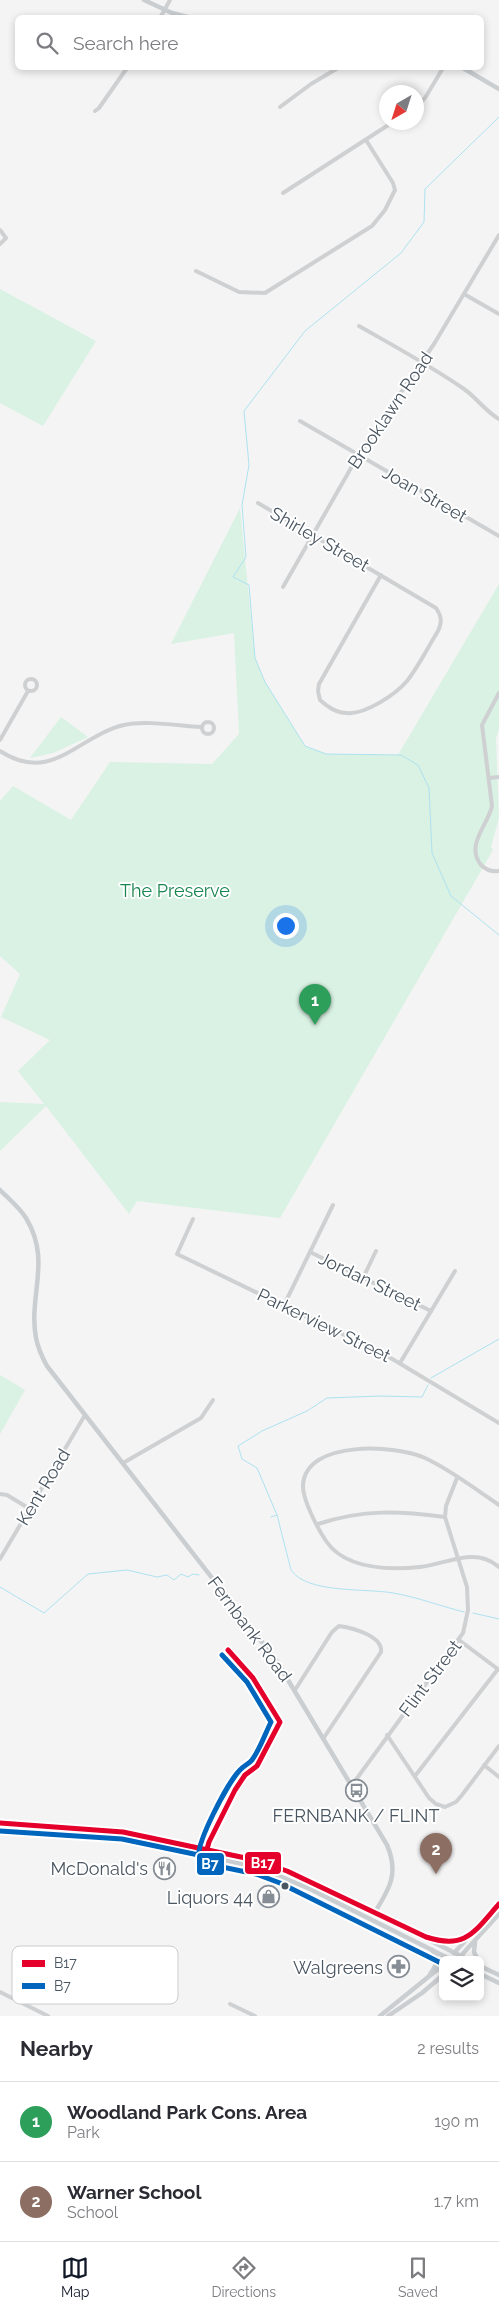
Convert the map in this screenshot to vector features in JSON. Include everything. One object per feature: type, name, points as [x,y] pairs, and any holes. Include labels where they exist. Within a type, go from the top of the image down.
[{"type":"main road","points":[[144,0],[164,10],[182,15]]},
{"type":"main road","points":[[466,70],[499,89]]},
{"type":"main road","name":"Fernbank Road","points":[[0,1190],[26,1219],[37,1246],[39,1274],[35,1327],[39,1348],[49,1368],[276,1660],[393,1858],[392,1879],[375,1912]]},
{"type":"main road","points":[[0,1823],[123,1832],[250,1858],[287,1871],[461,1955],[499,1914]]},
{"type":"main road","points":[[0,1830],[126,1839],[258,1867],[310,1889],[444,1956]]},
{"type":"main road","points":[[452,1956],[499,1904]]},
{"type":"main road","points":[[426,1937],[448,1943],[454,1942],[477,1928]]},
{"type":"main road","points":[[476,1956],[474,1949],[480,1935]]},
{"type":"main road","points":[[426,1980],[436,1965],[437,1959],[434,1952],[428,1948]]},
{"type":"main road","points":[[484,1966],[498,1975]]},
{"type":"main road","points":[[380,2016],[439,1969]]},
{"type":"main road","points":[[484,1976],[499,1984]]},
{"type":"main road","points":[[388,2016],[439,1979]]},
{"type":"street","points":[[162,15],[170,0]]},
{"type":"street","points":[[94,111],[99,108],[126,70]]},
{"type":"street","points":[[280,107],[335,70]]},
{"type":"street","points":[[424,99],[441,70]]},
{"type":"street","points":[[282,193],[381,130]]},
{"type":"street","points":[[196,271],[239,292],[266,293],[372,226],[385,210],[395,190],[366,140]]},
{"type":"street","points":[[0,230],[5,234],[6,238],[0,244]]},
{"type":"street","name":"Brooklawn Road","points":[[282,587],[359,455],[422,362],[499,235]]},
{"type":"street","points":[[464,294],[499,314]]},
{"type":"street","points":[[359,326],[422,362],[465,390],[489,413],[499,419]]},
{"type":"street","name":"Joan Street","points":[[300,421],[499,536]]},
{"type":"street","name":"Shirley Street","points":[[258,503],[313,534],[436,608],[441,616],[441,624],[412,673],[399,690],[361,711],[348,714],[337,711],[320,700],[319,684],[381,575]]},
{"type":"street","points":[[0,740],[28,690]]},
{"type":"street","points":[[499,693],[482,725],[484,756],[490,778],[492,806],[490,815],[475,845],[475,852],[482,865],[488,870],[499,871]]},
{"type":"street","points":[[0,751],[21,761],[41,762],[65,755],[123,725],[134,723],[201,727]]},
{"type":"street","points":[[490,778],[499,777]]},
{"type":"street","points":[[284,1305],[333,1205]]},
{"type":"street","name":"Parkerview Street","points":[[193,1219],[177,1254],[400,1363],[499,1423]]},
{"type":"street","points":[[363,1278],[376,1251]]},
{"type":"street","name":"Jordan Street","points":[[310,1252],[431,1311]]},
{"type":"street","points":[[400,1363],[455,1271]]},
{"type":"street","points":[[123,1463],[201,1418],[213,1400]]},
{"type":"street","name":"Kent Road","points":[[1,1557],[85,1415]]},
{"type":"street","points":[[499,1505],[425,1458],[401,1451],[365,1448],[332,1455],[320,1460],[310,1470],[303,1485],[308,1504],[330,1547],[341,1556],[355,1563],[387,1567],[421,1567],[457,1558],[483,1558],[499,1567]]},
{"type":"street","name":"Flint Street","points":[[355,1781],[387,1735],[459,1640],[467,1618],[467,1587],[446,1517],[446,1506],[457,1478]]},
{"type":"street","points":[[0,1494],[7,1495],[30,1509]]},
{"type":"street","points":[[318,1524],[346,1515],[373,1511],[446,1517]]},
{"type":"street","points":[[295,1690],[332,1632],[339,1626],[365,1634],[380,1642],[380,1652],[323,1739]]},
{"type":"street","points":[[415,1776],[498,1670],[459,1640]]},
{"type":"street","points":[[387,1735],[432,1801],[445,1806],[456,1802],[499,1746]]},
{"type":"street","points":[[484,1765],[499,1777]]},
{"type":"street","points":[[0,1992],[12,1998]]},
{"type":"street","points":[[24,2004],[48,2016]]},
{"type":"street","points":[[230,2004],[256,2016]]},
{"type":"green space","points":[[0,289],[96,341],[43,426],[0,403]]},
{"type":"green space","name":"The Preserve","points":[[240,508],[255,658],[265,682],[305,746],[326,754],[398,755],[499,584],[499,728],[496,739],[499,818],[491,847],[493,850],[280,1218],[137,1201],[129,1214],[46,1106],[0,1151],[0,1102],[44,1104],[18,1071],[50,1040],[1,1017],[20,974],[0,956],[0,801],[13,786],[71,820],[110,762],[212,764],[239,734],[234,633],[171,644]]},
{"type":"green space","points":[[61,717],[88,737],[53,753],[30,758]]},
{"type":"green space","points":[[0,1375],[25,1390],[0,1434]]},
{"type":"waterway","points":[[499,117],[425,189],[424,222],[401,253],[305,331],[244,411],[249,465],[242,505],[246,557],[233,577],[249,585],[255,658],[265,682],[305,746],[326,754],[401,755],[418,765],[429,788],[432,853],[451,896],[499,935]]},
{"type":"waterway","points":[[431,1378],[499,1339]]},
{"type":"waterway","points":[[428,1385],[422,1397],[327,1398],[307,1411],[262,1431],[238,1446],[242,1459],[257,1468],[277,1515],[291,1570],[299,1578],[323,1587],[402,1595],[464,1612]]},
{"type":"waterway","points":[[271,1517],[277,1515]]},
{"type":"waterway","points":[[0,1587],[44,1613],[88,1574],[127,1570],[157,1577],[167,1575],[174,1580],[181,1574],[188,1577],[193,1574],[199,1575]]},
{"type":"waterway","points":[[473,1613],[499,1619]]},
{"type":"transit line","name":"B17","points":[[209,1857],[205,1856],[209,1842],[235,1790],[245,1775],[257,1766],[280,1722],[253,1678],[228,1650]]},
{"type":"transit line","name":"B7","points":[[222,1655],[247,1682],[271,1722],[255,1756],[241,1769],[220,1800],[202,1842],[199,1860],[203,1863],[256,1874],[280,1883],[439,1962]]},
{"type":"transit line","name":"B17","points":[[0,1823],[123,1832],[255,1860],[287,1871],[426,1937],[440,1940],[460,1940],[468,1936],[483,1923],[499,1904]]},
{"type":"transit line","name":"B7","points":[[0,1831],[122,1839],[213,1858]]},
{"type":"place","name":"Woodland Park Cons. Area","points":[[315,1025]]},
{"type":"place","name":"FERNBANK / FLINT","points":[[356,1790]]},
{"type":"place","name":"McDonald's","points":[[164,1868]]},
{"type":"place","name":"Warner School","points":[[436,1874]]},
{"type":"place","name":"Liquors 44","points":[[269,1897]]},
{"type":"place","name":"Walgreens","points":[[399,1967]]}]
